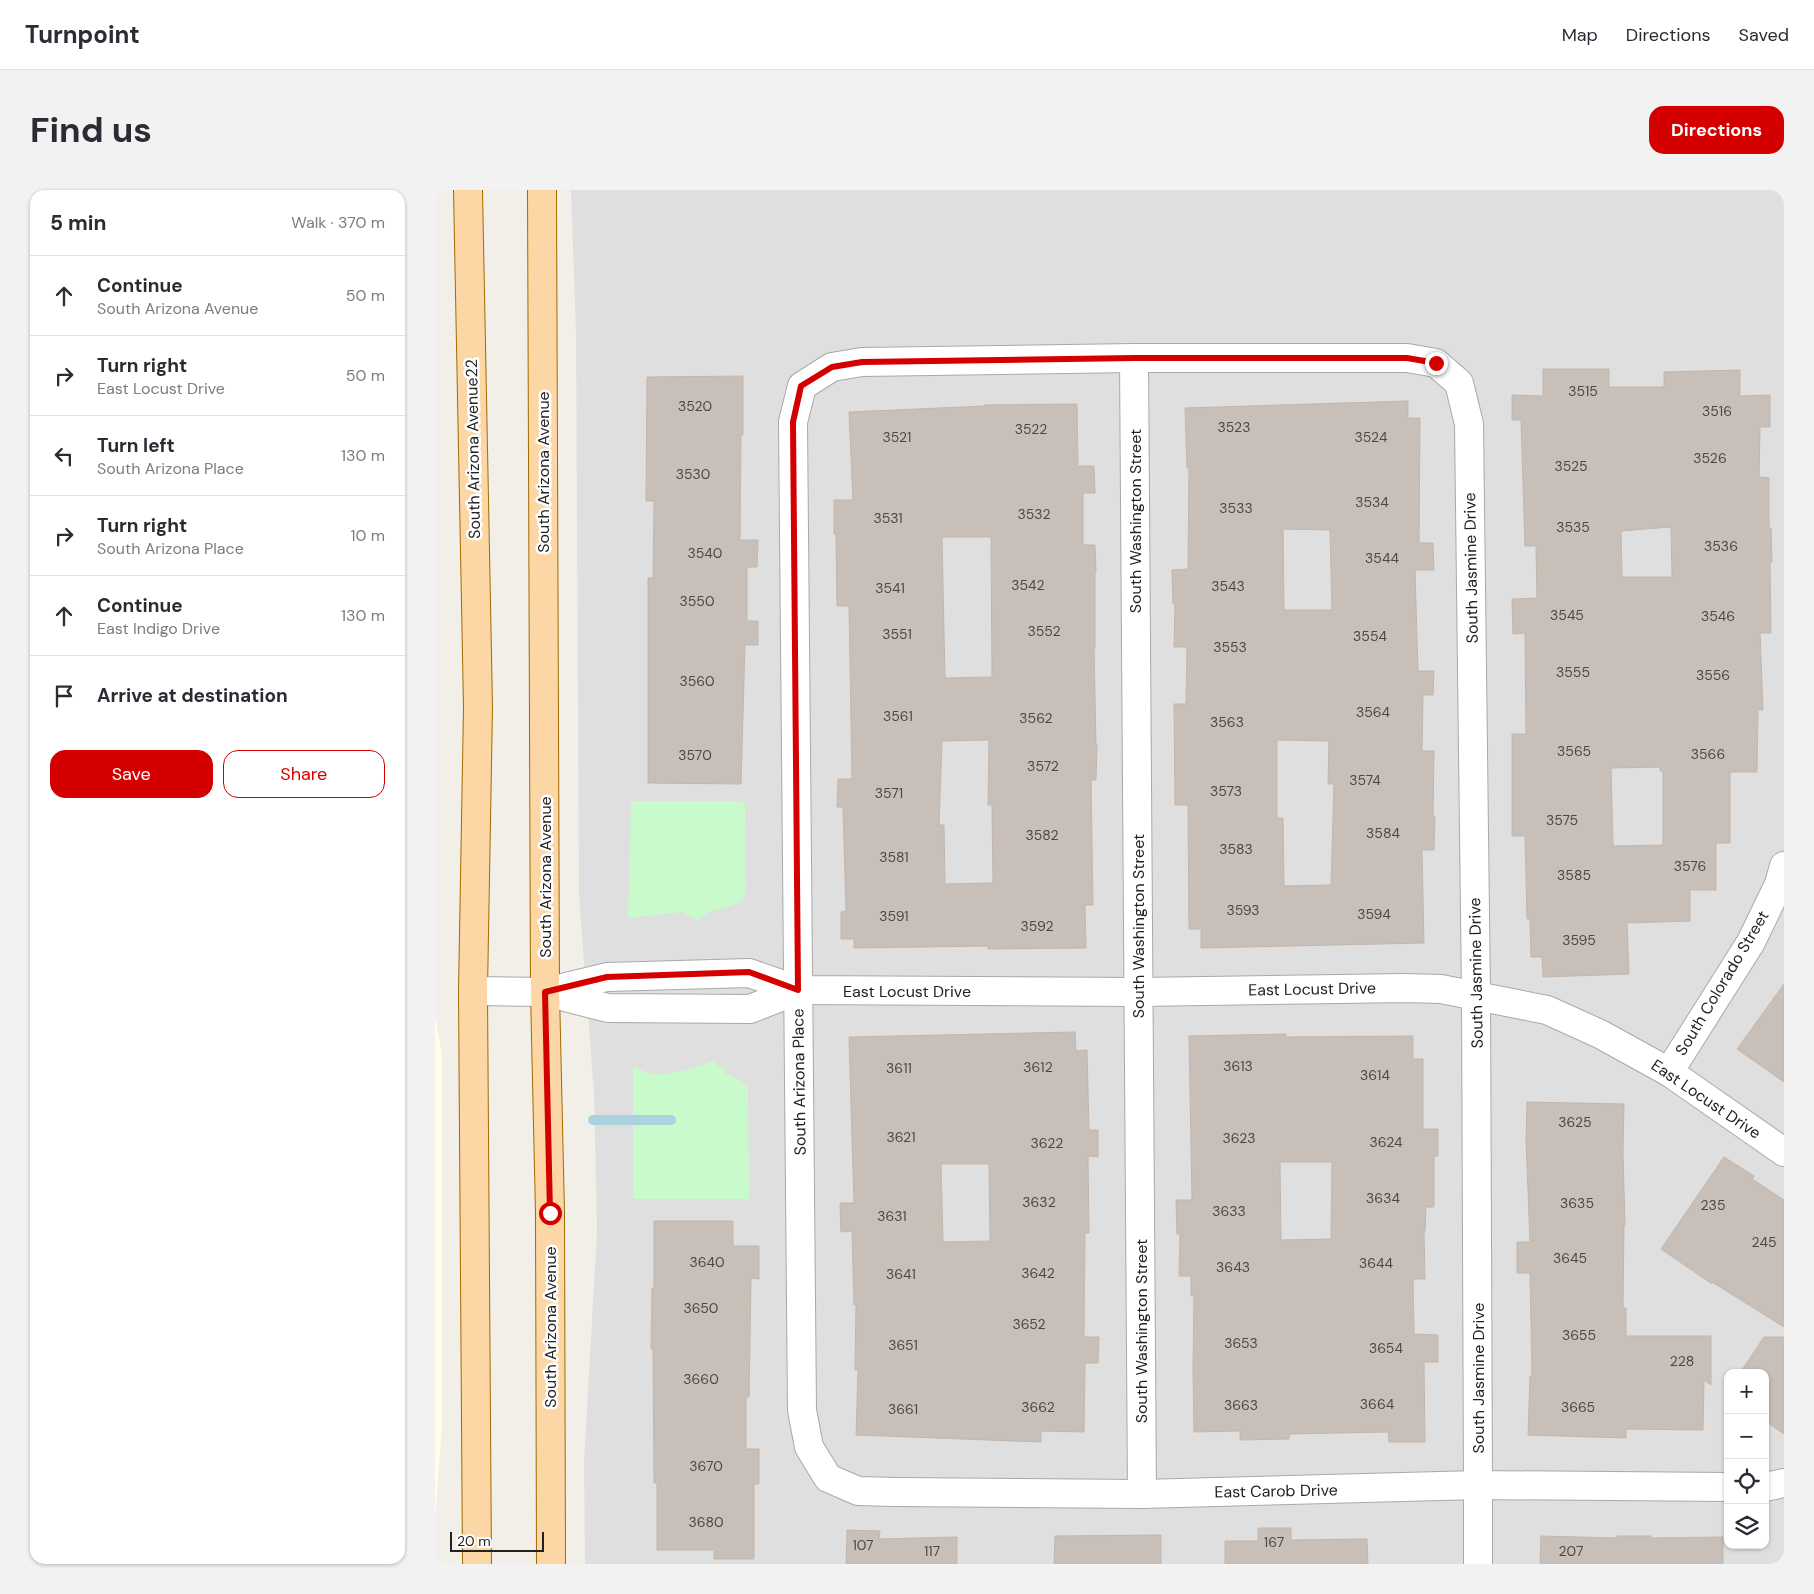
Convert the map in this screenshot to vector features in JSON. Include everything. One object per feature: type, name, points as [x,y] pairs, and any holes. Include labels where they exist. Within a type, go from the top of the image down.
[{"type":"main road","name":"South Arizona Avenue22","points":[[468,190],[478,707],[473,991]]},
{"type":"main road","name":"South Arizona Avenue","points":[[542,190],[545,992],[550,1213],[551,1564]]},
{"type":"main road","points":[[473,991],[477,1564]]},
{"type":"street","name":"South Arizona Place","points":[[828,1478],[809,1447],[802,1410],[793,422],[801,386],[832,367],[862,362],[1135,358]]},
{"type":"street","name":"South Jasmine Drive","points":[[1135,358],[1407,358],[1436,363],[1459,383],[1469,424],[1476,995],[1479,1564]]},
{"type":"street","name":"South Washington Street","points":[[1135,358],[1142,1494]]},
{"type":"street","name":"South Colorado Street","points":[[1669,1072],[1751,942],[1779,884],[1784,866]]},
{"type":"street","name":"East Locust Drive","points":[[545,992],[607,977],[749,972],[798,990],[1138,992],[1441,989],[1547,1010],[1601,1034],[1669,1072],[1784,1152]]},
{"type":"street","name":"East Locust Drive","points":[[473,991],[545,992],[607,1008],[750,1009],[798,990]]},
{"type":"street","name":"East Carob Drive","points":[[828,1478],[858,1491],[1142,1494],[1478,1486],[1724,1487]]},
{"type":"street","points":[[1769,1486],[1784,1484]]},
{"type":"shaded area","points":[[571,190],[1784,190],[1784,1564],[585,1564],[584,1462],[597,1231],[594,1093],[579,896],[576,333]]},
{"type":"shaded area","points":[[435,1016],[442,1054],[442,1424],[435,1520]]},
{"type":"green space","points":[[633,801],[742,801],[745,805],[746,894],[741,900],[729,907],[709,912],[699,921],[683,912],[628,918],[631,804]]},
{"type":"green space","points":[[715,1061],[717,1066],[724,1068],[725,1074],[738,1079],[748,1089],[749,1199],[633,1199],[633,1067],[650,1074],[670,1074]]},
{"type":"building","points":[[1543,369],[1609,369],[1609,387],[1664,387],[1664,372],[1740,370],[1740,396],[1770,395],[1770,427],[1760,427],[1759,477],[1769,478],[1769,528],[1771,528],[1772,562],[1770,562],[1771,633],[1760,633],[1763,710],[1758,710],[1757,772],[1730,772],[1730,843],[1716,843],[1716,890],[1690,890],[1690,921],[1627,923],[1629,974],[1543,977],[1542,957],[1531,957],[1530,919],[1527,919],[1525,836],[1512,836],[1512,734],[1526,734],[1525,633],[1513,634],[1512,599],[1537,598],[1536,546],[1525,546],[1521,420],[1512,420],[1512,395],[1543,396]],"holes":[[[1671,527],[1672,577],[1622,577],[1621,531]],[[1660,767],[1660,771],[1663,771],[1663,845],[1613,846],[1611,768]]]},
{"type":"building","points":[[743,376],[740,540],[758,540],[757,567],[747,567],[747,621],[758,621],[758,645],[745,645],[741,784],[648,783],[648,578],[653,578],[654,501],[646,501],[647,377]]},
{"type":"building","points":[[1408,401],[1408,418],[1420,418],[1419,543],[1433,543],[1434,570],[1415,570],[1418,671],[1434,671],[1433,695],[1423,695],[1422,751],[1434,751],[1433,817],[1435,817],[1434,850],[1422,850],[1424,943],[1201,948],[1201,929],[1189,929],[1188,805],[1175,805],[1174,704],[1186,704],[1187,647],[1174,647],[1175,604],[1173,604],[1172,570],[1188,569],[1189,468],[1187,468],[1185,408]],"holes":[[[1283,529],[1330,530],[1332,610],[1284,610]],[[1277,740],[1329,741],[1328,784],[1334,784],[1331,885],[1284,886],[1283,818],[1277,818]]]},
{"type":"building","points":[[1077,404],[1078,466],[1094,466],[1095,493],[1083,493],[1083,545],[1095,545],[1096,572],[1094,648],[1097,744],[1096,780],[1091,780],[1093,905],[1085,905],[1086,948],[988,949],[988,946],[854,948],[854,939],[841,939],[841,912],[846,911],[843,807],[837,807],[838,779],[852,779],[849,606],[837,606],[836,534],[834,534],[834,500],[853,500],[849,412],[984,405]],"holes":[[[942,537],[991,537],[992,677],[945,678]],[[989,740],[988,805],[992,805],[993,883],[945,884],[944,825],[939,825],[942,741]]]},
{"type":"building","points":[[1784,984],[1784,1082],[1737,1049]]},
{"type":"building","points":[[1075,1032],[1076,1051],[1087,1050],[1089,1130],[1098,1130],[1098,1157],[1088,1156],[1089,1233],[1085,1233],[1084,1337],[1099,1337],[1098,1363],[1085,1363],[1084,1432],[1041,1431],[1041,1442],[856,1435],[858,1370],[855,1370],[856,1305],[854,1305],[852,1231],[841,1232],[840,1203],[854,1203],[849,1037]],"holes":[[[941,1164],[989,1164],[990,1241],[943,1242]]]},
{"type":"building","points":[[1286,1034],[1286,1037],[1413,1036],[1413,1059],[1423,1059],[1423,1129],[1438,1129],[1438,1156],[1434,1156],[1434,1207],[1426,1207],[1424,1231],[1425,1279],[1413,1279],[1414,1334],[1438,1335],[1438,1362],[1424,1362],[1425,1442],[1389,1442],[1388,1432],[1289,1434],[1289,1439],[1240,1440],[1240,1431],[1194,1432],[1194,1296],[1191,1296],[1191,1276],[1179,1276],[1180,1234],[1177,1234],[1176,1200],[1192,1200],[1189,1036]],"holes":[[[1280,1162],[1332,1162],[1331,1239],[1281,1240]]]},
{"type":"building","points":[[1527,1102],[1624,1104],[1625,1225],[1623,1308],[1626,1308],[1626,1336],[1711,1336],[1711,1385],[1704,1380],[1703,1430],[1626,1429],[1626,1438],[1528,1435],[1530,1376],[1532,1376],[1530,1273],[1517,1273],[1517,1242],[1530,1242],[1526,1139]]},
{"type":"building","points":[[1724,1157],[1754,1176],[1752,1179],[1784,1200],[1784,1327],[1712,1282],[1712,1284],[1661,1249]]},
{"type":"building","points":[[654,1221],[733,1221],[733,1246],[759,1246],[759,1279],[751,1278],[749,1397],[746,1397],[746,1449],[759,1449],[759,1484],[754,1484],[754,1559],[714,1559],[714,1550],[657,1550],[657,1483],[654,1483],[653,1349],[651,1349],[652,1288],[654,1288]]},
{"type":"building","points":[[1764,1337],[1784,1337],[1784,1434],[1769,1424],[1769,1369],[1743,1369]]},
{"type":"building","points":[[1258,1528],[1291,1528],[1291,1540],[1367,1539],[1368,1564],[1225,1564],[1225,1541],[1258,1541]]},
{"type":"building","points":[[847,1530],[880,1531],[879,1539],[957,1537],[957,1564],[846,1564]]},
{"type":"building","points":[[1161,1535],[1161,1564],[1054,1564],[1055,1536]]},
{"type":"building","points":[[1541,1536],[1617,1538],[1617,1536],[1651,1536],[1651,1538],[1723,1537],[1723,1564],[1540,1564]]},
{"type":"waterway","points":[[593,1120],[671,1120]]},
{"type":"route","points":[[550,1213],[545,992],[607,977],[749,972],[798,990],[793,422],[801,386],[832,367],[862,362],[1135,358],[1407,358],[1436,363]]}]
